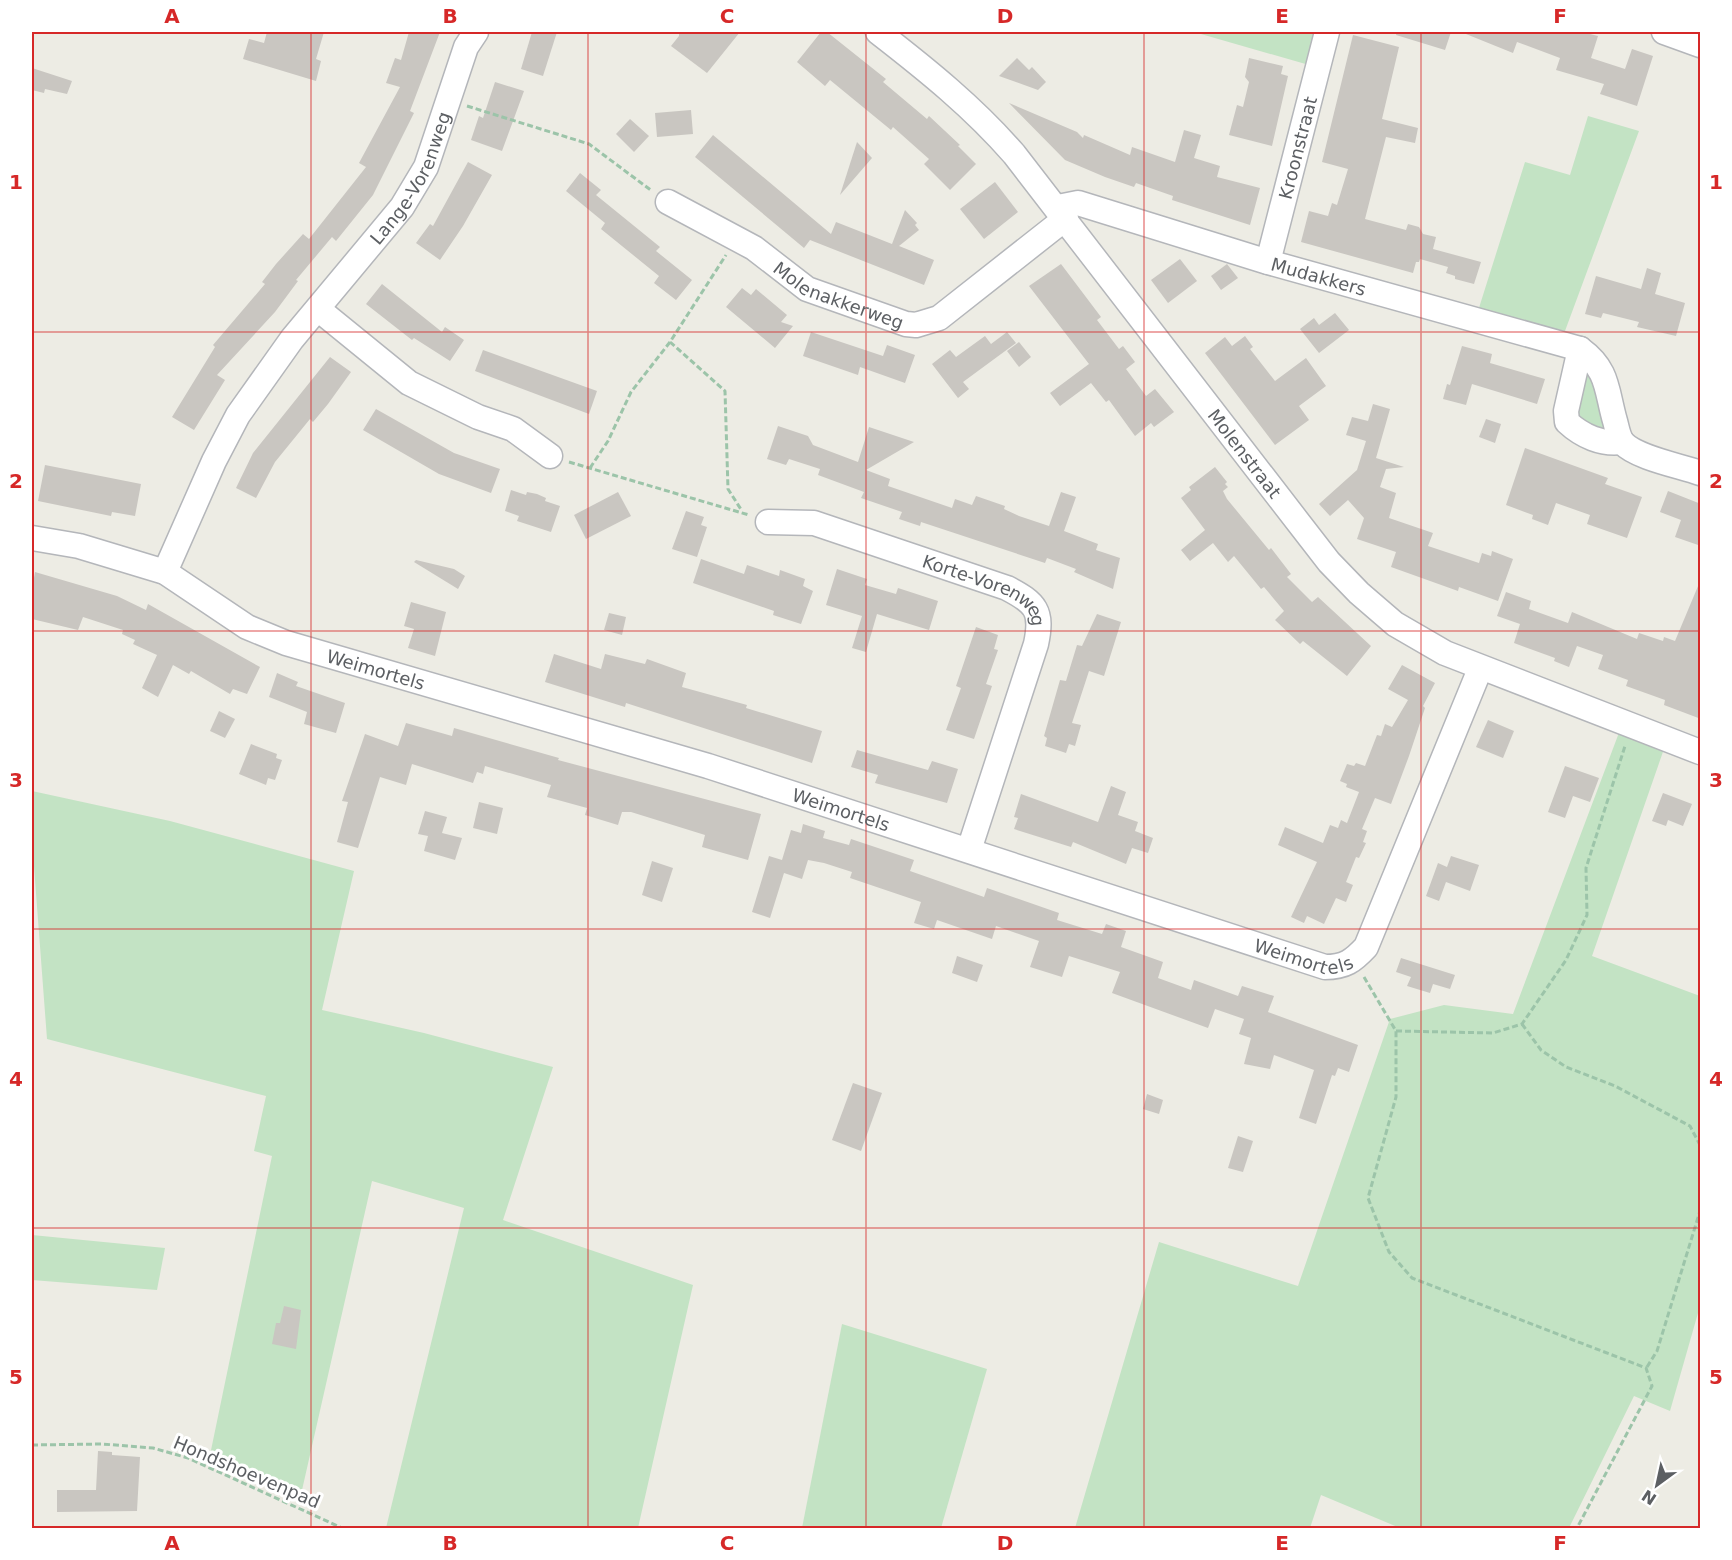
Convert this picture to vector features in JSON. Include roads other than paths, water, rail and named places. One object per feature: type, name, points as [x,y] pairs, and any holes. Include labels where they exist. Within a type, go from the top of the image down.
[{"type":"street","name":"Lange-Vorenweg","points":[[165,572],[214,460],[238,415],[261,380],[402,207],[426,168],[466,47],[476,32]]},
{"type":"street","name":"Molenstraat","points":[[878,32],[982,117],[1062,213],[1329,562],[1395,624],[1444,653],[1480,669],[1701,752]]},
{"type":"street","name":"Kroonstraat","points":[[1268,262],[1327,32]]},
{"type":"street","points":[[1664,32],[1701,45]]},
{"type":"street","name":"Molenakkerweg","points":[[668,202],[754,248],[807,289],[906,324],[916,325],[939,318],[1062,213]]},
{"type":"street","name":"Mudakkers","points":[[1062,213],[1078,203],[1268,262],[1580,349],[1598,364],[1605,377],[1612,412],[1622,442]]},
{"type":"street","points":[[318,309],[409,383],[478,417],[513,429],[550,456]]},
{"type":"street","points":[[1580,349],[1566,411],[1567,422],[1588,437],[1609,444],[1622,442],[1633,450],[1701,473]]},
{"type":"street","name":"Korte-Vorenweg","points":[[768,522],[814,523],[1007,588],[1031,602],[1036,609],[1039,626],[1036,644],[969,850]]},
{"type":"street","name":"Weimortels","points":[[32,538],[79,546],[165,572],[247,627],[286,643],[708,766],[1325,967],[1342,967],[1354,960],[1373,933],[1480,669]]}]
